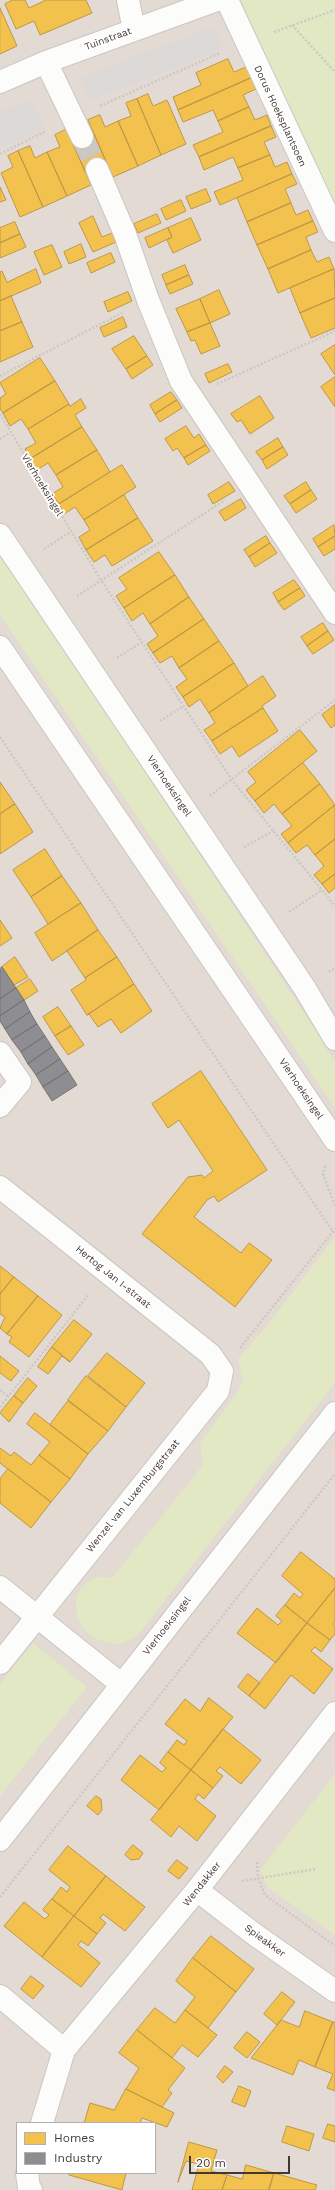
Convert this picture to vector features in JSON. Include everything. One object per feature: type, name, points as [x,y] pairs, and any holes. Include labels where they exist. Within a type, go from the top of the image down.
[{"type":"street","points":[[128,0],[134,30]]},
{"type":"street","name":"Tuinstraat","points":[[0,82],[46,62],[217,0]]},
{"type":"street","name":"Dorus Hoeksplantsoen","points":[[227,0],[245,42],[335,231]]},
{"type":"street","points":[[46,62],[78,127]]},
{"type":"street","points":[[97,169],[125,234],[148,300],[181,380],[335,613]]},
{"type":"street","name":"Vierhoeksingel","points":[[0,535],[304,987],[335,1039]]},
{"type":"street","name":"Vierhoeksingel","points":[[0,647],[333,1137]]},
{"type":"street","points":[[0,1053],[20,1082],[0,1106]]},
{"type":"street","name":"Hertog Jan I-straat","points":[[0,1187],[210,1354],[222,1371]]},
{"type":"street","name":"Wenzel van Luxemburgstraat","points":[[0,1662],[218,1391],[222,1371]]},
{"type":"street","name":"Vierhoeksingel","points":[[0,1840],[335,1413]]},
{"type":"street","points":[[0,1587],[121,1684]]},
{"type":"street","name":"Wendakker","points":[[42,2122],[64,2050],[198,1890],[335,1713]]},
{"type":"street","name":"Spieakker","points":[[198,1890],[254,1934],[335,1991]]},
{"type":"street","points":[[0,1996],[64,2050]]},
{"type":"street","points":[[27,2174],[29,2188],[31,2190]]},
{"type":"path","points":[[0,154],[78,127],[245,42],[335,10]]},
{"type":"path","points":[[292,25],[335,72]]},
{"type":"path","points":[[0,376],[148,300]]},
{"type":"path","points":[[191,396],[335,331]]},
{"type":"path","name":"Vierhoeksingel","points":[[0,414],[101,580],[232,780],[335,906]]},
{"type":"path","points":[[0,439],[11,432]]},
{"type":"path","points":[[53,612],[249,484]]},
{"type":"path","points":[[187,812],[232,780],[335,700]]},
{"type":"path","points":[[0,737],[334,1231],[222,1371]]},
{"type":"path","points":[[265,929],[322,890]]},
{"type":"path","points":[[333,1137],[323,1174],[335,1206]]},
{"type":"path","points":[[0,1407],[106,1272]]},
{"type":"path","points":[[0,1390],[8,1396]]},
{"type":"path","points":[[0,1897],[335,1474]]},
{"type":"path","points":[[257,1858],[258,1878],[265,1895],[335,1946]]},
{"type":"path","points":[[258,1878],[316,1869]]},
{"type":"shaded area","points":[[0,0],[335,0],[335,2190],[0,2190]]},
{"type":"shaded area","points":[[214,26],[223,50],[89,101],[80,77]]},
{"type":"shaded area","points":[[31,98],[44,129],[0,149],[0,112]]},
{"type":"green space","points":[[240,0],[335,0],[335,213],[238,14]]},
{"type":"green space","points":[[0,552],[335,1062],[335,1108],[0,615]]},
{"type":"green space","points":[[335,1237],[335,1383],[137,1636],[120,1644],[96,1639],[81,1625],[77,1616],[77,1597],[81,1589],[87,1582],[99,1577],[112,1578],[203,1465],[200,1443],[239,1390],[243,1378],[238,1359],[264,1329]]},
{"type":"green space","points":[[33,1643],[87,1687],[0,1796],[0,1684]]},
{"type":"green space","points":[[335,1774],[335,1935],[267,1887],[260,1870]]},
{"type":"building: Homes","points":[[13,0],[25,0],[29,8],[46,0],[86,0],[92,13],[40,35],[34,21],[16,29],[5,4]]},
{"type":"building: Homes","points":[[0,8],[17,46],[0,54]]},
{"type":"building: Homes","points":[[228,59],[234,72],[246,67],[251,78],[178,110],[173,97],[201,85],[196,73]]},
{"type":"building: Homes","points":[[251,78],[256,89],[243,95],[249,107],[218,121],[213,110],[183,122],[178,110]]},
{"type":"building: Homes","points":[[148,94],[153,106],[167,100],[186,144],[161,155],[137,99]]},
{"type":"building: Homes","points":[[137,99],[161,155],[138,166],[118,121],[131,116],[126,103]]},
{"type":"building: Homes","points":[[249,107],[255,120],[267,115],[271,126],[199,157],[193,145],[223,132],[218,121]]},
{"type":"building: Homes","points":[[100,115],[105,127],[118,121],[138,166],[113,177],[88,120]]},
{"type":"building: Homes","points":[[271,126],[276,137],[264,142],[270,155],[238,168],[233,157],[204,170],[199,157]]},
{"type":"building: Homes","points":[[67,129],[91,185],[67,196],[47,152],[60,147],[55,135]]},
{"type":"building: Homes","points":[[93,132],[107,164],[86,174],[72,142]]},
{"type":"building: Homes","points":[[30,146],[35,158],[47,152],[67,196],[43,207],[18,151]]},
{"type":"building: Homes","points":[[18,151],[43,207],[20,217],[1,173],[13,167],[8,156]]},
{"type":"building: Homes","points":[[270,155],[275,167],[287,162],[292,174],[220,205],[214,192],[243,180],[238,168]]},
{"type":"building: Homes","points":[[292,174],[297,184],[285,189],[291,203],[247,222],[237,198]]},
{"type":"building: Homes","points":[[0,187],[6,200],[0,202]]},
{"type":"building: Homes","points":[[206,189],[211,201],[191,209],[186,197]]},
{"type":"building: Homes","points":[[181,200],[186,211],[166,220],[161,209]]},
{"type":"building: Homes","points":[[291,203],[296,215],[308,210],[313,221],[257,245],[247,222]]},
{"type":"building: Homes","points":[[157,214],[161,223],[138,233],[134,224]]},
{"type":"building: Homes","points":[[93,216],[102,237],[112,233],[116,242],[93,252],[79,223]]},
{"type":"building: Homes","points":[[191,218],[201,240],[173,253],[167,240],[172,237],[168,228]]},
{"type":"building: Homes","points":[[313,221],[318,232],[306,237],[311,250],[268,269],[257,245]]},
{"type":"building: Homes","points":[[15,222],[20,234],[0,243],[0,228]]},
{"type":"building: Homes","points":[[168,228],[172,237],[149,248],[145,238]]},
{"type":"building: Homes","points":[[20,234],[26,247],[0,258],[0,243]]},
{"type":"building: Homes","points":[[81,244],[86,257],[69,264],[64,252]]},
{"type":"building: Homes","points":[[52,245],[62,267],[44,275],[34,252]]},
{"type":"building: Homes","points":[[311,250],[317,262],[329,257],[334,269],[278,293],[268,269]]},
{"type":"building: Homes","points":[[111,253],[115,262],[91,273],[87,263]]},
{"type":"building: Homes","points":[[185,265],[189,275],[166,285],[162,275]]},
{"type":"building: Homes","points":[[36,269],[41,283],[0,301],[0,272],[2,271],[7,282]]},
{"type":"building: Homes","points":[[334,269],[335,298],[300,313],[290,288]]},
{"type":"building: Homes","points":[[189,275],[193,284],[170,294],[166,285]]},
{"type":"building: Homes","points":[[219,290],[230,314],[210,323],[200,299]]},
{"type":"building: Homes","points":[[128,292],[132,301],[108,312],[104,302]]},
{"type":"building: Homes","points":[[11,296],[22,322],[0,331],[0,301]]},
{"type":"building: Homes","points":[[335,298],[335,328],[311,338],[300,313]]},
{"type":"building: Homes","points":[[200,299],[210,323],[187,332],[176,309]]},
{"type":"building: Homes","points":[[123,317],[127,327],[104,337],[100,328]]},
{"type":"building: Homes","points":[[22,322],[33,347],[0,362],[0,331]]},
{"type":"building: Homes","points":[[210,323],[220,346],[201,354],[195,340],[191,341],[187,332]]},
{"type":"building: Homes","points":[[134,336],[147,356],[126,369],[112,349]]},
{"type":"building: Homes","points":[[335,345],[335,375],[321,354]]},
{"type":"building: Homes","points":[[147,356],[153,365],[132,379],[126,369]]},
{"type":"building: Homes","points":[[40,358],[55,381],[3,413],[0,409],[0,398],[6,394],[0,383]]},
{"type":"building: Homes","points":[[228,364],[232,372],[209,383],[205,374]]},
{"type":"building: Homes","points":[[335,377],[335,407],[321,387]]},
{"type":"building: Homes","points":[[55,381],[69,404],[28,429],[21,419],[10,426],[3,413]]},
{"type":"building: Homes","points":[[171,392],[177,400],[155,414],[150,405]]},
{"type":"building: Homes","points":[[260,396],[274,418],[250,434],[241,420],[237,422],[231,414]]},
{"type":"building: Homes","points":[[81,399],[86,408],[75,415],[82,427],[30,459],[25,449],[36,443],[28,429],[69,404],[70,406]]},
{"type":"building: Homes","points":[[177,400],[182,408],[160,422],[155,414]]},
{"type":"building: Homes","points":[[186,426],[194,438],[199,434],[206,445],[184,458],[177,448],[173,451],[165,439]]},
{"type":"building: Homes","points":[[82,427],[97,450],[56,475],[48,463],[37,470],[30,459]]},
{"type":"building: Homes","points":[[278,438],[283,447],[262,460],[256,452]]},
{"type":"building: Homes","points":[[206,445],[210,451],[188,465],[184,458]]},
{"type":"building: Homes","points":[[283,447],[288,455],[267,469],[262,460]]},
{"type":"building: Homes","points":[[97,450],[110,472],[59,504],[52,494],[63,487],[56,475]]},
{"type":"building: Homes","points":[[122,465],[136,487],[84,520],[75,507],[64,514],[59,504]]},
{"type":"building: Homes","points":[[229,482],[235,491],[213,504],[208,495]]},
{"type":"building: Homes","points":[[306,482],[311,490],[290,504],[284,496]]},
{"type":"building: Homes","points":[[311,490],[317,499],[296,513],[290,504]]},
{"type":"building: Homes","points":[[124,495],[138,518],[86,550],[79,537],[90,530],[84,520]]},
{"type":"building: Homes","points":[[241,499],[246,508],[225,521],[219,512]]},
{"type":"building: Homes","points":[[138,518],[153,541],[112,566],[105,555],[94,562],[86,550]]},
{"type":"building: Homes","points":[[334,525],[335,536],[318,547],[313,539]]},
{"type":"building: Homes","points":[[266,536],[270,543],[249,557],[244,550]]},
{"type":"building: Homes","points":[[335,536],[335,549],[324,556],[318,547]]},
{"type":"building: Homes","points":[[270,543],[277,553],[255,567],[249,557]]},
{"type":"building: Homes","points":[[159,552],[175,575],[124,608],[116,596],[127,589],[119,578]]},
{"type":"building: Homes","points":[[175,575],[189,597],[150,624],[143,613],[132,621],[124,608]]},
{"type":"building: Homes","points":[[294,580],[300,588],[278,602],[273,593]]},
{"type":"building: Homes","points":[[300,588],[305,596],[284,610],[278,602]]},
{"type":"building: Homes","points":[[189,597],[204,619],[153,653],[147,644],[158,636],[150,624]]},
{"type":"building: Homes","points":[[204,619],[219,641],[179,668],[172,656],[160,663],[153,653]]},
{"type":"building: Homes","points":[[323,623],[328,631],[307,646],[301,637]]},
{"type":"building: Homes","points":[[328,631],[334,640],[313,654],[307,646]]},
{"type":"building: Homes","points":[[219,641],[234,663],[183,697],[176,687],[187,679],[179,668]]},
{"type":"building: Homes","points":[[234,663],[248,686],[209,713],[200,699],[189,707],[183,697]]},
{"type":"building: Homes","points":[[263,676],[276,696],[262,706],[263,708],[212,741],[204,730],[215,723],[209,713]]},
{"type":"building: Homes","points":[[335,705],[335,725],[331,728],[322,715]]},
{"type":"building: Homes","points":[[263,708],[278,731],[239,757],[232,746],[220,754],[212,741]]},
{"type":"building: Homes","points":[[300,730],[317,751],[255,801],[246,790],[256,782],[248,772]]},
{"type":"building: Homes","points":[[303,763],[320,784],[282,814],[274,804],[264,813],[255,801]]},
{"type":"building: Homes","points":[[0,782],[15,804],[0,814]]},
{"type":"building: Homes","points":[[320,784],[335,805],[288,843],[281,834],[292,826],[282,814]]},
{"type":"building: Homes","points":[[15,804],[33,832],[0,854],[0,814]]},
{"type":"building: Homes","points":[[335,805],[335,839],[315,855],[307,845],[296,853],[288,843]]},
{"type":"building: Homes","points":[[335,839],[335,874],[322,884],[314,875],[324,866],[315,855]]},
{"type":"building: Homes","points":[[45,849],[62,876],[31,897],[13,870]]},
{"type":"building: Homes","points":[[335,874],[335,888],[329,893],[322,884]]},
{"type":"building: Homes","points":[[62,876],[81,903],[48,924],[31,897]]},
{"type":"building: Homes","points":[[81,903],[98,930],[52,961],[35,933]]},
{"type":"building: Homes","points":[[0,920],[12,938],[0,946]]},
{"type":"building: Homes","points":[[98,930],[117,957],[85,978],[67,951]]},
{"type":"building: Homes","points":[[15,957],[28,977],[14,985],[2,967]]},
{"type":"building: Homes","points":[[117,957],[134,984],[87,1015],[71,990],[86,980],[85,978]]},
{"type":"building: Homes","points":[[30,979],[38,991],[24,1000],[16,988]]},
{"type":"building: Homes","points":[[134,984],[152,1011],[121,1033],[111,1019],[98,1027],[89,1014],[87,1015]]},
{"type":"building: Homes","points":[[58,1007],[71,1026],[55,1036],[43,1017]]},
{"type":"building: Homes","points":[[71,1026],[84,1045],[68,1055],[55,1036]]},
{"type":"building: Homes","points":[[201,1071],[267,1170],[218,1202],[214,1196],[207,1200],[194,1217],[241,1253],[249,1243],[272,1260],[235,1307],[142,1234],[188,1177],[202,1175],[204,1178],[213,1171],[179,1120],[168,1128],[152,1104]]},
{"type":"building: Homes","points":[[0,1266],[14,1277],[0,1294]]},
{"type":"building: Homes","points":[[14,1277],[38,1296],[7,1334],[0,1328],[5,1317],[0,1314],[0,1294]]},
{"type":"building: Homes","points":[[38,1296],[62,1315],[29,1357],[9,1342],[12,1337],[7,1334]]},
{"type":"building: Homes","points":[[74,1320],[92,1334],[70,1362],[52,1347]]},
{"type":"building: Homes","points":[[52,1347],[70,1362],[62,1356],[48,1374],[38,1367]]},
{"type":"building: Homes","points":[[107,1353],[145,1383],[126,1407],[88,1376]]},
{"type":"building: Homes","points":[[0,1356],[19,1371],[11,1381],[0,1373]]},
{"type":"building: Homes","points":[[86,1376],[126,1407],[108,1431],[68,1400]]},
{"type":"building: Homes","points":[[28,1378],[37,1386],[23,1403],[14,1396]]},
{"type":"building: Homes","points":[[14,1396],[23,1403],[9,1422],[0,1413]]},
{"type":"building: Homes","points":[[68,1401],[108,1431],[88,1454],[50,1425]]},
{"type":"building: Homes","points":[[35,1413],[88,1454],[70,1479],[39,1455],[50,1442],[27,1424]]},
{"type":"building: Homes","points":[[0,1448],[11,1456],[14,1452],[31,1465],[39,1455],[70,1479],[51,1502],[0,1463]]},
{"type":"building: Homes","points":[[8,1469],[51,1502],[31,1528],[0,1503],[0,1479]]},
{"type":"building: Homes","points":[[301,1552],[335,1579],[335,1588],[307,1623],[285,1605],[294,1593],[300,1598],[303,1594],[282,1576]]},
{"type":"building: Homes","points":[[335,1588],[335,1622],[333,1624],[335,1626],[335,1634],[330,1640],[307,1623]]},
{"type":"building: Homes","points":[[285,1605],[307,1623],[276,1663],[237,1633],[257,1608],[278,1625],[282,1621],[276,1616]]},
{"type":"building: Homes","points":[[307,1623],[330,1640],[321,1652],[315,1647],[311,1651],[333,1669],[314,1694],[291,1675],[265,1709],[249,1696]]},
{"type":"building: Homes","points":[[248,1674],[260,1683],[249,1696],[238,1687]]},
{"type":"building: Homes","points":[[209,1698],[233,1717],[191,1770],[168,1752],[177,1740],[184,1745],[187,1741],[165,1724],[185,1699],[200,1711]]},
{"type":"building: Homes","points":[[223,1729],[261,1760],[241,1784],[220,1767],[216,1771],[223,1776],[213,1788],[191,1770]]},
{"type":"building: Homes","points":[[168,1752],[191,1770],[159,1810],[121,1780],[140,1755],[162,1772],[166,1768],[160,1763]]},
{"type":"building: Homes","points":[[191,1770],[213,1788],[204,1799],[198,1794],[195,1799],[216,1816],[197,1841],[179,1826],[171,1837],[151,1820]]},
{"type":"building: Homes","points":[[96,1796],[101,1799],[102,1810],[98,1815],[87,1806]]},
{"type":"building: Homes","points":[[133,1845],[143,1853],[139,1859],[131,1860],[125,1855]]},
{"type":"building: Homes","points":[[68,1846],[106,1876],[74,1916],[52,1899],[61,1887],[67,1892],[70,1887],[49,1870]]},
{"type":"building: Homes","points":[[177,1860],[188,1868],[179,1879],[168,1871]]},
{"type":"building: Homes","points":[[106,1876],[145,1907],[125,1931],[103,1914],[100,1918],[106,1923],[97,1934],[74,1916]]},
{"type":"building: Homes","points":[[52,1899],[74,1916],[42,1957],[4,1926],[24,1902],[45,1919],[49,1915],[43,1910]]},
{"type":"building: Homes","points":[[74,1916],[97,1934],[88,1946],[81,1941],[78,1945],[100,1963],[81,1987],[42,1957]]},
{"type":"building: Homes","points":[[211,1936],[254,1969],[236,1992],[193,1958]]},
{"type":"building: Homes","points":[[193,1958],[236,1992],[208,2028],[185,2010],[195,1997],[176,1981]]},
{"type":"building: Homes","points":[[31,1976],[44,1986],[33,1999],[21,1989]]},
{"type":"building: Homes","points":[[282,1992],[295,2002],[277,2025],[264,2014]]},
{"type":"building: Homes","points":[[155,2008],[175,2023],[185,2010],[217,2035],[198,2057],[182,2045],[172,2058],[137,2030]]},
{"type":"building: Homes","points":[[305,2011],[333,2022],[315,2067],[299,2060],[293,2075],[251,2058],[281,2020],[299,2027]]},
{"type":"building: Homes","points":[[333,2022],[335,2022],[335,2091],[327,2088],[333,2074],[315,2067]]},
{"type":"building: Homes","points":[[137,2030],[185,2068],[168,2090],[172,2093],[162,2107],[126,2089],[139,2068],[119,2053]]},
{"type":"building: Homes","points":[[247,2032],[260,2042],[247,2058],[234,2048]]},
{"type":"building: Homes","points":[[225,2066],[233,2072],[223,2083],[217,2077]]},
{"type":"building: Homes","points":[[239,2086],[251,2091],[245,2107],[232,2102]]},
{"type":"building: Homes","points":[[126,2089],[174,2113],[167,2127],[142,2118],[140,2122],[84,2122],[90,2103],[114,2110]]},
{"type":"building: Homes","points":[[328,2124],[335,2126],[335,2142],[323,2138]]},
{"type":"building: Homes","points":[[287,2126],[314,2134],[309,2151],[282,2142]]},
{"type":"building: Homes","points":[[189,2142],[217,2150],[211,2171],[227,2175],[222,2190],[192,2190],[199,2164],[186,2161],[178,2182]]},
{"type":"building: Homes","points":[[246,2165],[274,2173],[269,2190],[222,2190],[227,2175],[242,2179]]},
{"type":"building: Homes","points":[[274,2173],[317,2185],[315,2190],[269,2190]]},
{"type":"building: Homes","points":[[70,2174],[126,2174],[122,2190]]},
{"type":"building: Industry","points":[[2,967],[16,988],[0,999],[0,969]]},
{"type":"building: Industry","points":[[16,988],[24,1000],[0,1016],[0,999]]},
{"type":"building: Industry","points":[[24,1000],[30,1012],[5,1029],[0,1021],[0,1016]]},
{"type":"building: Industry","points":[[30,1012],[37,1024],[12,1040],[5,1029]]},
{"type":"building: Industry","points":[[37,1024],[45,1036],[21,1052],[12,1040]]},
{"type":"building: Industry","points":[[45,1036],[52,1047],[28,1064],[21,1052]]},
{"type":"building: Industry","points":[[52,1047],[60,1059],[36,1075],[28,1064]]},
{"type":"building: Industry","points":[[60,1059],[68,1071],[43,1087],[36,1075]]},
{"type":"building: Industry","points":[[68,1071],[77,1085],[52,1101],[43,1087]]},
{"type":"tunnel","points":[[82,137],[97,169]]}]
